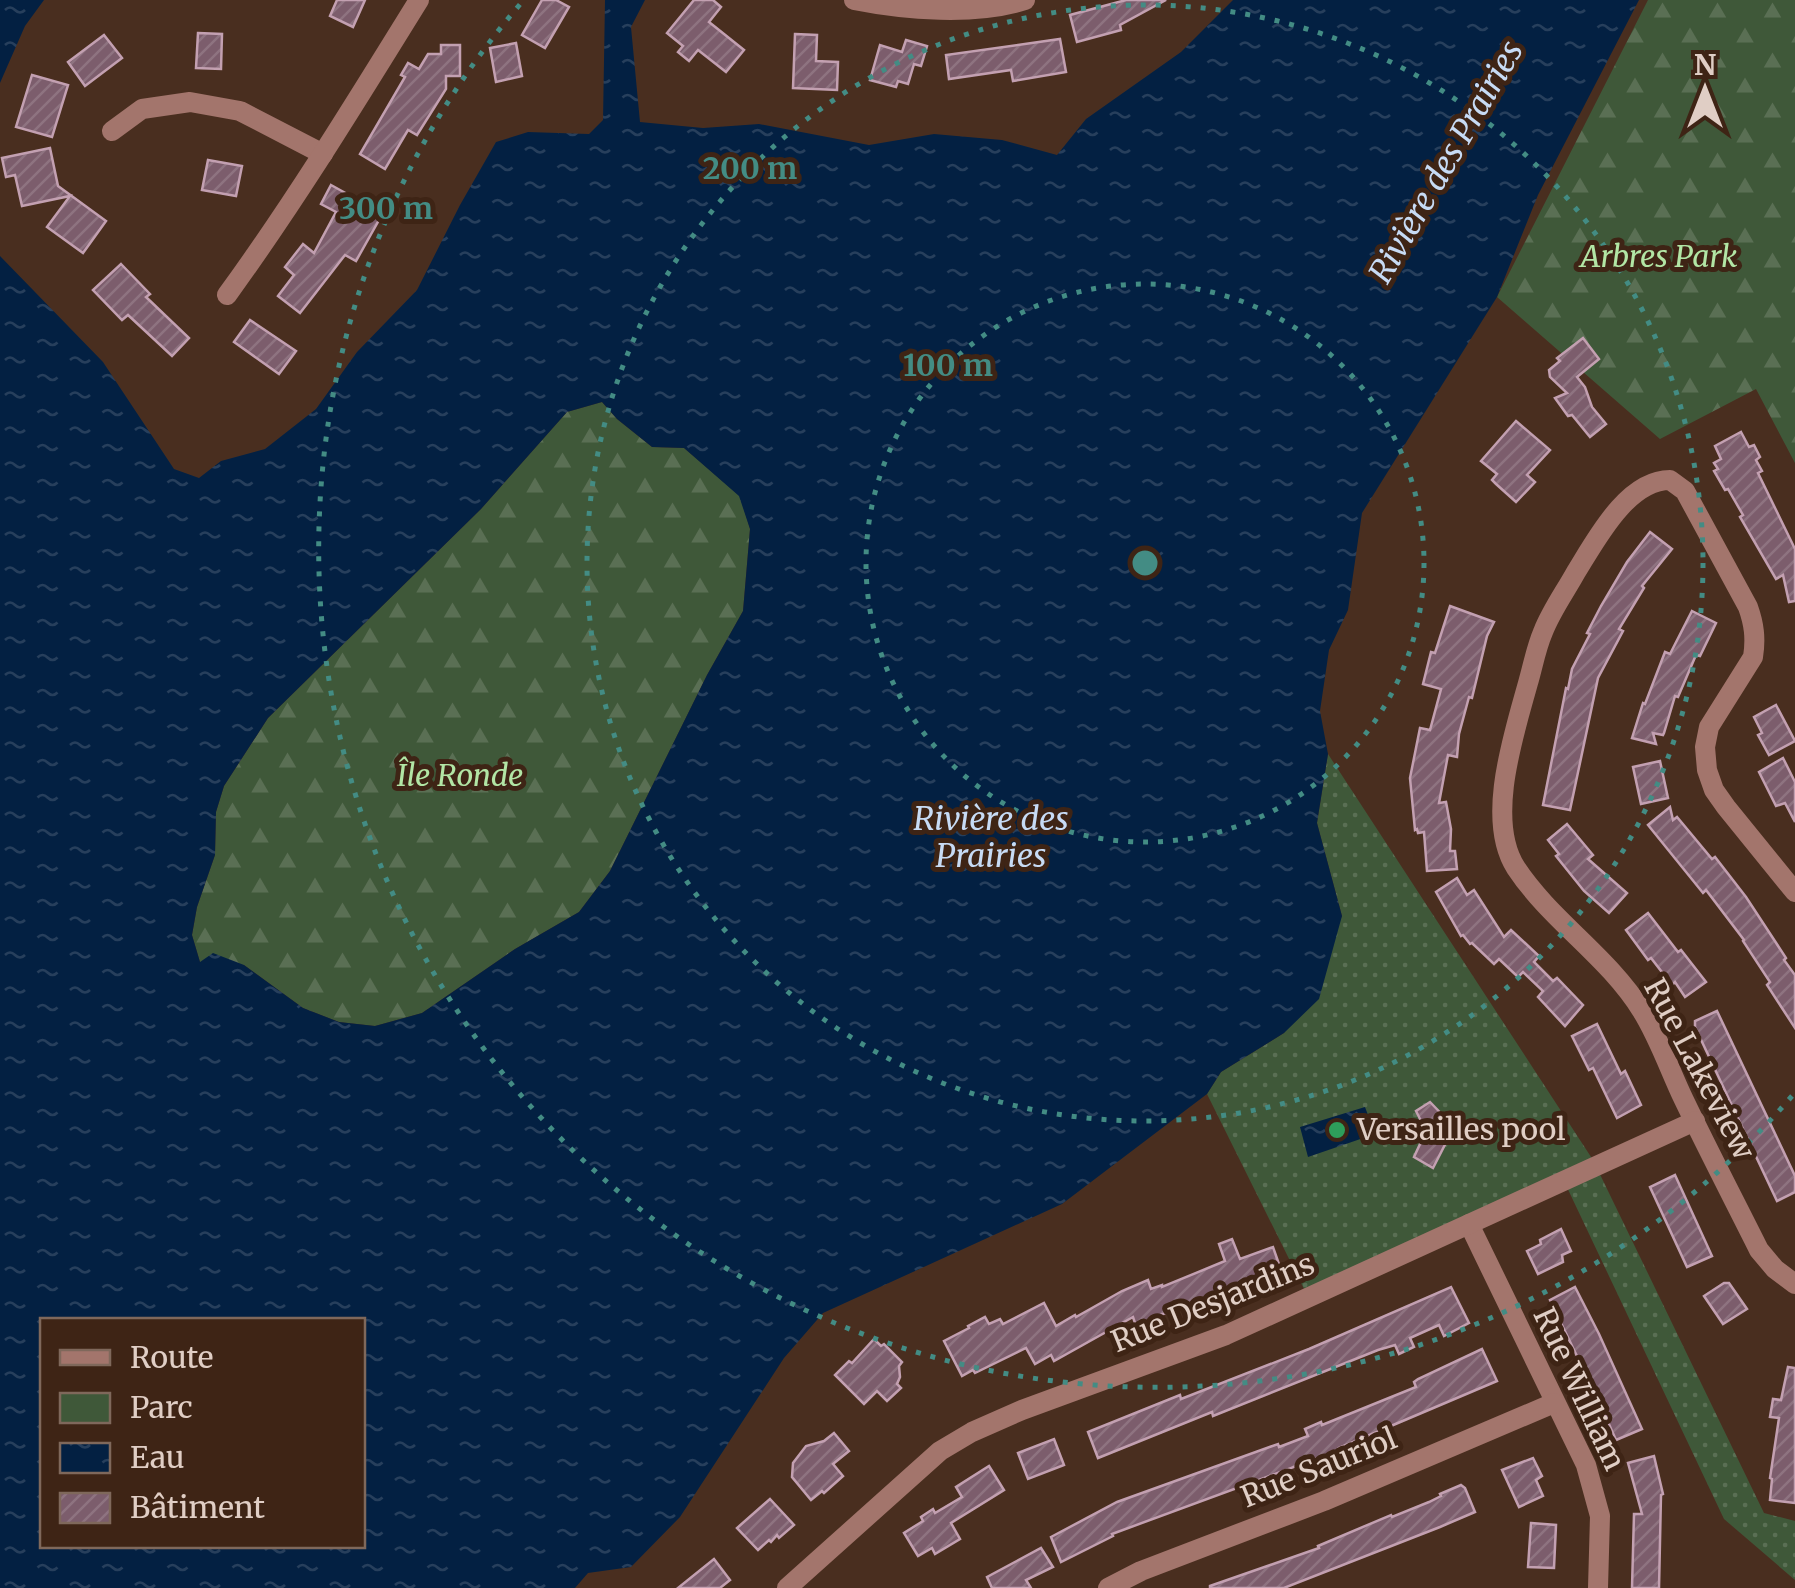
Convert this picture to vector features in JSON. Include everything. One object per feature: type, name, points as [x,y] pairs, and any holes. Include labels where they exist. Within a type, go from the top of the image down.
[{"type":"street","points":[[227,295],[269,237],[419,0]]},
{"type":"street","points":[[854,0],[882,6],[964,10],[1025,0]]},
{"type":"street","points":[[112,132],[142,110],[190,102],[240,111],[323,154]]},
{"type":"street","name":"Rue Lakeview","points":[[1795,892],[1720,799],[1707,770],[1705,747],[1709,727],[1753,657],[1756,644],[1748,606],[1685,491],[1670,480],[1648,484],[1614,515],[1582,562],[1542,634],[1506,779],[1505,839],[1513,864],[1542,901],[1610,970],[1642,1010],[1759,1250],[1795,1284]]},
{"type":"street","name":"Rue Desjardins","points":[[787,1588],[940,1451],[972,1432],[1226,1335],[1694,1122]]},
{"type":"street","name":"Rue William","points":[[1469,1224],[1586,1465],[1600,1516],[1598,1588]]},
{"type":"street","name":"Rue Sauriol","points":[[1108,1588],[1146,1579],[1554,1402]]},
{"type":"green space","name":"Arbres Park","points":[[1648,0],[1795,0],[1795,463],[1756,389],[1660,439],[1497,297]]},
{"type":"green space","name":"Île Ronde","points":[[602,402],[652,447],[684,448],[740,496],[750,529],[743,611],[610,871],[579,912],[515,949],[422,1013],[375,1026],[339,1022],[303,1008],[244,965],[200,962],[192,935],[215,855],[216,812],[224,786],[268,718],[481,509],[567,412]]},
{"type":"green space","points":[[1328,754],[1593,1160],[1764,1513],[1795,1521],[1795,1580],[1724,1519],[1564,1181],[1308,1297],[1207,1094],[1221,1072],[1284,1033],[1342,916],[1317,823]]},
{"type":"water","points":[[0,0],[44,0],[25,26],[0,83]]},
{"type":"water","name":"Rivière des Prairies","points":[[605,0],[645,0],[631,27],[640,122],[703,128],[759,124],[869,145],[934,134],[1002,140],[1057,155],[1086,119],[1181,52],[1233,0],[1639,0],[1538,195],[1497,297],[1362,513],[1348,610],[1329,650],[1320,711],[1328,754],[1317,823],[1342,916],[1319,999],[1284,1033],[1221,1072],[1207,1094],[1062,1204],[823,1313],[784,1358],[680,1517],[631,1567],[588,1573],[575,1588],[0,1588],[0,256],[103,362],[174,469],[199,478],[221,461],[265,449],[316,409],[357,352],[417,290],[496,142],[528,132],[589,134],[603,120]],"holes":[[[602,402],[652,447],[684,448],[739,496],[750,529],[743,611],[610,871],[579,912],[515,949],[422,1013],[375,1026],[339,1022],[303,1008],[244,965],[213,953],[200,962],[192,935],[215,855],[216,812],[224,786],[268,718],[481,509],[567,412]]]},
{"type":"water","name":"Versailles pool","points":[[1365,1107],[1375,1134],[1308,1157],[1300,1127]]},
{"type":"building","points":[[337,0],[365,0],[353,27],[330,16]]},
{"type":"building","points":[[542,0],[556,0],[569,7],[545,48],[522,35]]},
{"type":"building","points":[[694,0],[713,0],[721,7],[709,22],[744,50],[726,72],[698,50],[689,61],[678,52],[683,46],[667,33]]},
{"type":"building","points":[[1126,0],[1166,0],[1120,25],[1121,30],[1077,42],[1070,15]]},
{"type":"building","points":[[198,33],[222,34],[221,69],[196,68]]},
{"type":"building","points":[[795,34],[817,35],[816,61],[838,62],[837,90],[793,88]]},
{"type":"building","points":[[104,35],[122,58],[85,86],[68,62]]},
{"type":"building","points":[[1060,39],[1066,72],[1013,81],[1011,70],[949,79],[946,55]]},
{"type":"building","points":[[906,40],[927,46],[921,66],[914,64],[908,84],[898,81],[896,87],[870,80],[880,45],[902,52]]},
{"type":"building","points":[[516,43],[522,76],[496,82],[490,48]]},
{"type":"building","points":[[441,45],[460,45],[460,76],[446,76],[446,89],[417,135],[408,130],[385,169],[360,154],[405,77],[401,75],[408,63],[419,69],[428,54],[441,54]]},
{"type":"building","points":[[32,75],[68,85],[52,137],[16,127]]},
{"type":"building","points":[[50,148],[58,186],[106,221],[83,253],[47,227],[70,196],[22,206],[15,175],[6,177],[2,158]]},
{"type":"building","points":[[208,160],[242,166],[236,196],[202,190]]},
{"type":"building","points":[[331,185],[367,205],[364,211],[379,220],[356,261],[345,255],[300,313],[278,296],[294,275],[285,267],[303,244],[314,253],[336,212],[321,204]]},
{"type":"building","points":[[121,264],[150,294],[146,297],[189,338],[172,356],[128,315],[122,320],[93,290]]},
{"type":"building","points":[[250,320],[296,351],[279,374],[234,342]]},
{"type":"building","points":[[1583,338],[1599,359],[1577,377],[1606,424],[1590,437],[1555,398],[1567,393],[1550,377],[1549,370],[1560,361],[1557,358]]},
{"type":"building","points":[[1516,421],[1550,450],[1527,475],[1535,482],[1516,502],[1492,480],[1497,474],[1481,461]]},
{"type":"building","points":[[1741,432],[1760,457],[1756,460],[1762,471],[1758,473],[1795,549],[1795,601],[1789,602],[1783,575],[1776,579],[1740,517],[1743,515],[1714,471],[1718,469],[1714,463],[1721,459],[1715,446]]},
{"type":"building","points":[[1650,532],[1672,549],[1642,586],[1598,678],[1570,810],[1543,805],[1572,669],[1601,606]]},
{"type":"building","points":[[1450,606],[1494,622],[1472,698],[1469,697],[1457,757],[1448,755],[1439,803],[1446,802],[1450,851],[1455,851],[1457,869],[1427,871],[1424,832],[1415,830],[1410,778],[1420,728],[1430,730],[1441,689],[1423,684]]},
{"type":"building","points":[[1692,611],[1716,623],[1700,656],[1696,655],[1678,697],[1675,696],[1663,735],[1653,733],[1656,744],[1632,738],[1665,652],[1670,654]]},
{"type":"building","points":[[1776,705],[1795,741],[1769,755],[1754,717]]},
{"type":"building","points":[[1783,758],[1795,782],[1795,822],[1785,803],[1776,806],[1759,772]]},
{"type":"building","points":[[1660,761],[1668,798],[1641,804],[1633,767]]},
{"type":"building","points":[[1670,807],[1673,820],[1677,817],[1712,859],[1715,857],[1786,958],[1795,975],[1795,1028],[1744,940],[1648,825]]},
{"type":"building","points":[[1567,824],[1593,855],[1588,859],[1627,893],[1609,913],[1584,891],[1548,840]]},
{"type":"building","points":[[1457,878],[1467,895],[1474,890],[1504,937],[1511,930],[1539,956],[1534,962],[1553,981],[1557,978],[1583,1005],[1565,1026],[1538,997],[1543,991],[1523,972],[1518,977],[1499,959],[1494,964],[1461,936],[1436,892]]},
{"type":"building","points":[[1648,913],[1706,982],[1685,997],[1651,958],[1648,960],[1626,930]]},
{"type":"building","points":[[1717,1011],[1795,1176],[1795,1192],[1777,1201],[1695,1027],[1695,1021]]},
{"type":"building","points":[[1597,1024],[1641,1105],[1617,1118],[1593,1068],[1589,1070],[1572,1036]]},
{"type":"building","points":[[1430,1102],[1454,1127],[1433,1168],[1414,1157],[1426,1131],[1416,1111]]},
{"type":"building","points":[[1675,1175],[1712,1256],[1687,1267],[1650,1187]]},
{"type":"building","points":[[1561,1229],[1571,1251],[1562,1255],[1563,1262],[1538,1274],[1527,1251]]},
{"type":"building","points":[[1232,1239],[1240,1259],[1273,1247],[1280,1267],[1248,1285],[1136,1326],[1133,1317],[1054,1361],[1051,1355],[1035,1364],[1026,1348],[962,1376],[944,1341],[985,1317],[989,1324],[1000,1319],[1003,1324],[1044,1303],[1056,1326],[1148,1280],[1151,1289],[1162,1287],[1225,1261],[1219,1244]]},
{"type":"building","points":[[1729,1283],[1747,1309],[1723,1324],[1704,1296]]},
{"type":"building","points":[[1451,1287],[1469,1323],[1444,1336],[1439,1325],[1410,1338],[1414,1347],[1399,1354],[1395,1345],[1378,1350],[1098,1458],[1088,1432],[1309,1349]]},
{"type":"building","points":[[1575,1287],[1642,1429],[1616,1440],[1550,1300]]},
{"type":"building","points":[[874,1339],[902,1362],[897,1384],[901,1388],[887,1401],[877,1391],[864,1404],[835,1375]]},
{"type":"building","points":[[1482,1349],[1497,1381],[1340,1450],[1112,1534],[1061,1562],[1051,1537],[1117,1502],[1308,1436],[1305,1429],[1416,1387],[1414,1382],[1418,1379]]},
{"type":"building","points":[[1788,1367],[1795,1368],[1795,1503],[1770,1500],[1779,1418],[1770,1417],[1773,1399],[1781,1400]]},
{"type":"building","points":[[834,1433],[849,1451],[833,1464],[843,1476],[811,1500],[792,1477],[793,1463],[806,1446],[824,1441]]},
{"type":"building","points":[[1054,1439],[1064,1465],[1028,1479],[1018,1453]]},
{"type":"building","points":[[1654,1456],[1663,1494],[1659,1588],[1632,1588],[1634,1514],[1642,1514],[1628,1463]]},
{"type":"building","points":[[1533,1458],[1542,1476],[1536,1480],[1543,1496],[1519,1507],[1502,1470]]},
{"type":"building","points":[[989,1466],[1004,1490],[951,1523],[960,1539],[935,1554],[932,1548],[918,1556],[904,1533],[933,1509],[935,1513],[962,1497],[956,1487]]},
{"type":"building","points":[[1461,1485],[1475,1512],[1440,1527],[1284,1588],[1210,1588],[1319,1548]]},
{"type":"building","points":[[770,1499],[794,1525],[758,1550],[737,1528]]},
{"type":"building","points":[[1531,1523],[1556,1525],[1554,1568],[1528,1567]]},
{"type":"building","points":[[1041,1548],[1053,1567],[1026,1580],[1031,1588],[992,1588],[987,1577]]},
{"type":"building","points":[[714,1559],[730,1580],[720,1588],[678,1588]]},
{"type":"place","name":"Versailles pool","points":[[1337,1130]]}]
